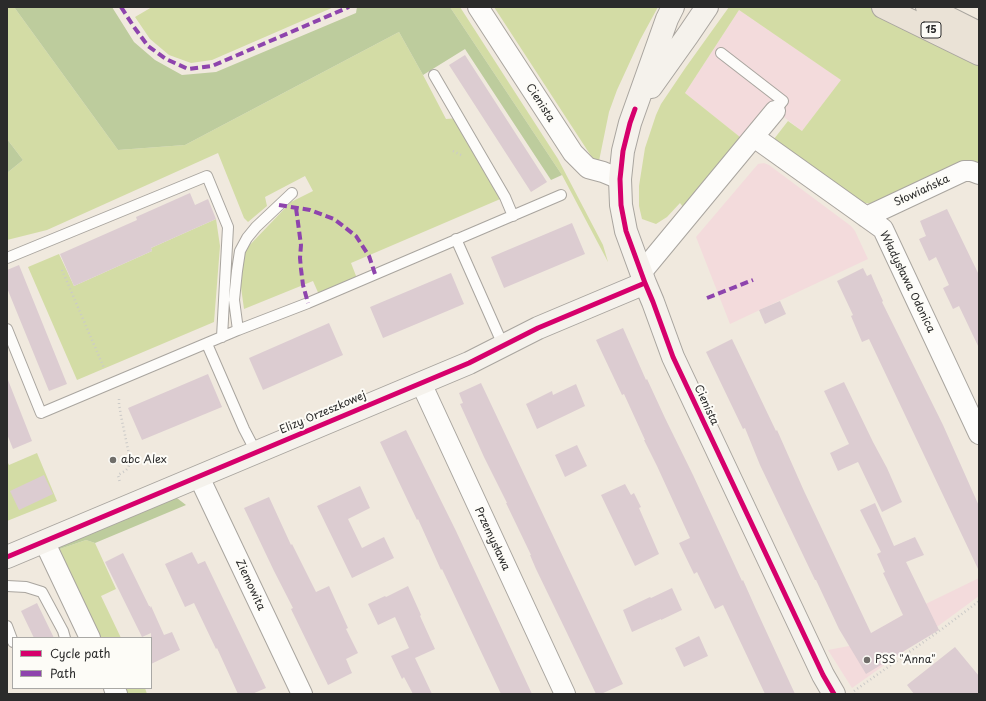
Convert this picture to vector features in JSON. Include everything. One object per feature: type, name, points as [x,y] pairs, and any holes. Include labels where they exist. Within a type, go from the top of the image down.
[{"type":"main road","name":"15","points":[[883,7],[979,54]]},
{"type":"main road","name":"15","points":[[927,7],[979,33]]},
{"type":"street","name":"Cienista","points":[[478,7],[573,153],[588,168],[620,179]]},
{"type":"street","name":"Cienista","points":[[673,7],[667,19],[630,123],[623,151],[620,179],[621,205],[626,231],[673,357],[823,675],[834,694]]},
{"type":"street","name":"Cienista","points":[[635,109],[707,7]]},
{"type":"street","points":[[643,278],[775,111]]},
{"type":"street","name":"Władysława Odonica","points":[[754,137],[883,229],[979,434]]},
{"type":"street","name":"Słowiańska","points":[[866,217],[964,171],[971,171],[979,174]]},
{"type":"street","name":"Elizy Orzeszkowej","points":[[7,557],[469,363],[503,345],[643,278]]},
{"type":"street","name":"Przemysława","points":[[421,383],[508,573],[566,694]]},
{"type":"street","name":"Ziemowita","points":[[199,477],[302,694]]},
{"type":"street","points":[[44,541],[90,637]]},
{"type":"lane","points":[[721,54],[783,101],[775,111]]},
{"type":"lane","points":[[434,75],[505,197],[513,216]]},
{"type":"lane","points":[[7,258],[207,176],[228,227],[222,337]]},
{"type":"lane","points":[[238,330],[234,300],[240,251],[247,238],[256,227],[292,193]]},
{"type":"lane","points":[[7,329],[41,413],[238,330],[308,303],[456,239],[561,196]]},
{"type":"lane","points":[[456,239],[503,345]]},
{"type":"lane","points":[[207,344],[244,429],[256,452]]},
{"type":"lane","points":[[7,587],[26,587],[42,592],[65,637]]},
{"type":"lane","points":[[7,626],[12,639]]},
{"type":"path","points":[[62,270],[104,368]]},
{"type":"path","points":[[119,400],[120,416],[130,458],[128,468],[118,475],[120,483]]},
{"type":"path","points":[[851,694],[979,601]]},
{"type":"shaded area","points":[[739,10],[842,80],[802,131],[767,104],[740,137],[685,93]]},
{"type":"shaded area","points":[[764,163],[769,165],[851,226],[855,231],[868,259],[730,324],[696,237],[758,164]]},
{"type":"shaded area","points":[[979,578],[979,596],[852,688],[828,650],[849,646],[903,615]]},
{"type":"green space","points":[[7,7],[14,7],[118,150],[185,145],[399,32],[446,119],[459,118],[505,197],[351,263],[358,281],[320,297],[313,281],[244,309],[240,280],[243,252],[291,202],[313,191],[305,176],[265,197],[267,206],[248,222],[244,218],[218,153],[47,230],[7,240],[7,173],[23,160],[7,139]]},
{"type":"green space","points":[[14,7],[112,7],[134,42],[155,60],[182,75],[216,72],[356,13],[357,7],[450,7],[562,175],[551,180],[465,49],[423,75],[399,32],[185,145],[118,150]]},
{"type":"green space","points":[[152,7],[334,7],[212,60],[191,63],[169,55],[150,39],[135,17]]},
{"type":"green space","points":[[450,7],[460,7],[558,159],[603,245],[608,262],[562,175]]},
{"type":"green space","points":[[494,7],[658,7],[640,40],[617,90],[609,112],[599,161],[595,162]]},
{"type":"green space","points":[[729,7],[873,7],[979,58],[979,165],[872,204],[858,200],[774,139],[788,121],[802,131],[841,80],[739,10],[685,93],[740,137],[683,207],[680,203],[667,217],[656,224],[642,219],[639,206],[639,186],[645,148],[656,115],[661,104],[686,67]]},
{"type":"green space","points":[[7,139],[23,160],[7,173]]},
{"type":"green space","points":[[216,219],[220,246],[214,322],[77,380],[28,267],[59,254],[74,286],[152,251],[151,248]]},
{"type":"green space","points":[[37,453],[57,501],[7,521],[7,461],[9,465]]},
{"type":"green space","points":[[173,495],[186,505],[95,543],[86,540],[57,550],[63,543]]},
{"type":"green space","points":[[86,540],[95,543],[116,589],[101,596],[121,637],[98,637],[57,550]]},
{"type":"green space","points":[[122,689],[145,689],[147,694],[124,694]]},
{"type":"building","points":[[465,55],[547,182],[531,192],[449,65]]},
{"type":"building","points":[[190,193],[195,205],[208,199],[216,219],[151,248],[152,251],[74,286],[60,254],[137,220],[136,217]]},
{"type":"building","points":[[947,209],[979,275],[979,348],[959,306],[953,309],[943,288],[949,285],[936,257],[929,261],[919,239],[926,236],[920,221]]},
{"type":"building","points":[[572,223],[585,254],[504,288],[491,257]]},
{"type":"building","points":[[19,265],[67,384],[49,391],[7,288],[7,270]]},
{"type":"building","points":[[863,268],[867,276],[871,274],[883,301],[882,302],[943,425],[979,506],[979,571],[869,339],[862,342],[851,316],[853,315],[837,281]]},
{"type":"building","points":[[451,273],[464,304],[383,338],[370,307]]},
{"type":"building","points":[[780,301],[786,314],[765,324],[759,310]]},
{"type":"building","points":[[329,323],[343,355],[263,390],[249,358]]},
{"type":"building","points":[[623,328],[646,380],[647,379],[693,475],[742,581],[743,580],[795,694],[765,694],[723,605],[715,609],[697,572],[694,574],[679,543],[690,538],[624,394],[622,395],[596,340]]},
{"type":"building","points":[[732,339],[776,431],[777,430],[871,633],[903,615],[883,573],[885,572],[877,554],[881,552],[860,510],[875,503],[894,546],[915,537],[924,555],[906,562],[939,630],[866,674],[839,629],[760,465],[745,428],[743,429],[706,352]]},
{"type":"building","points":[[208,374],[222,407],[142,440],[128,408]]},
{"type":"building","points":[[7,380],[32,441],[13,449],[7,434]]},
{"type":"building","points":[[844,382],[887,468],[902,502],[882,512],[858,462],[838,471],[830,453],[849,444],[824,391]]},
{"type":"building","points":[[481,383],[623,684],[601,694],[596,694],[536,569],[531,555],[460,404],[463,403],[459,393]]},
{"type":"building","points":[[576,384],[585,406],[537,429],[526,404],[552,391],[553,395]]},
{"type":"building","points":[[406,430],[456,531],[532,694],[501,694],[418,519],[417,520],[380,442]]},
{"type":"building","points":[[577,445],[587,466],[565,477],[555,455]]},
{"type":"building","points":[[44,475],[53,494],[19,510],[10,491]]},
{"type":"building","points":[[625,484],[631,495],[634,493],[641,507],[639,508],[659,554],[635,566],[601,495]]},
{"type":"building","points":[[360,486],[370,508],[348,519],[362,548],[384,537],[394,558],[352,578],[317,506]]},
{"type":"building","points":[[269,497],[291,545],[292,544],[316,592],[329,586],[348,628],[346,629],[358,653],[346,659],[352,673],[328,685],[291,609],[293,608],[244,508]]},
{"type":"building","points":[[192,552],[198,564],[205,561],[266,688],[252,694],[238,694],[194,603],[185,607],[165,564]]},
{"type":"building","points":[[123,553],[151,608],[151,606],[164,635],[172,632],[180,650],[152,664],[151,633],[142,637],[105,562]]},
{"type":"building","points":[[408,586],[435,649],[415,658],[432,694],[413,694],[404,677],[402,679],[391,656],[409,648],[395,617],[378,625],[368,604]]},
{"type":"building","points":[[672,588],[682,610],[632,632],[623,610]]},
{"type":"building","points":[[37,603],[54,637],[34,637],[21,611]]},
{"type":"building","points":[[699,636],[708,656],[684,667],[675,648]]},
{"type":"building","points":[[955,647],[979,676],[979,694],[914,694],[907,685]]},
{"type":"marked path","points":[[121,7],[148,46],[166,59],[188,69],[212,66],[349,7]]},
{"type":"marked path","points":[[279,205],[310,210],[334,219],[356,236],[369,256],[375,274]]},
{"type":"marked path","points":[[296,208],[301,245],[300,258],[303,285],[308,303]]},
{"type":"marked path","points":[[707,298],[753,280]]},
{"type":"cycle path","points":[[635,109],[623,151],[620,179],[621,205],[626,231],[673,357],[823,675],[834,694]]},
{"type":"cycle path","points":[[7,557],[469,363],[538,328],[645,283]]},
{"type":"place","name":"abc Alex","points":[[113,460]]},
{"type":"place","name":"PSS \"Anna\"","points":[[867,660]]}]
